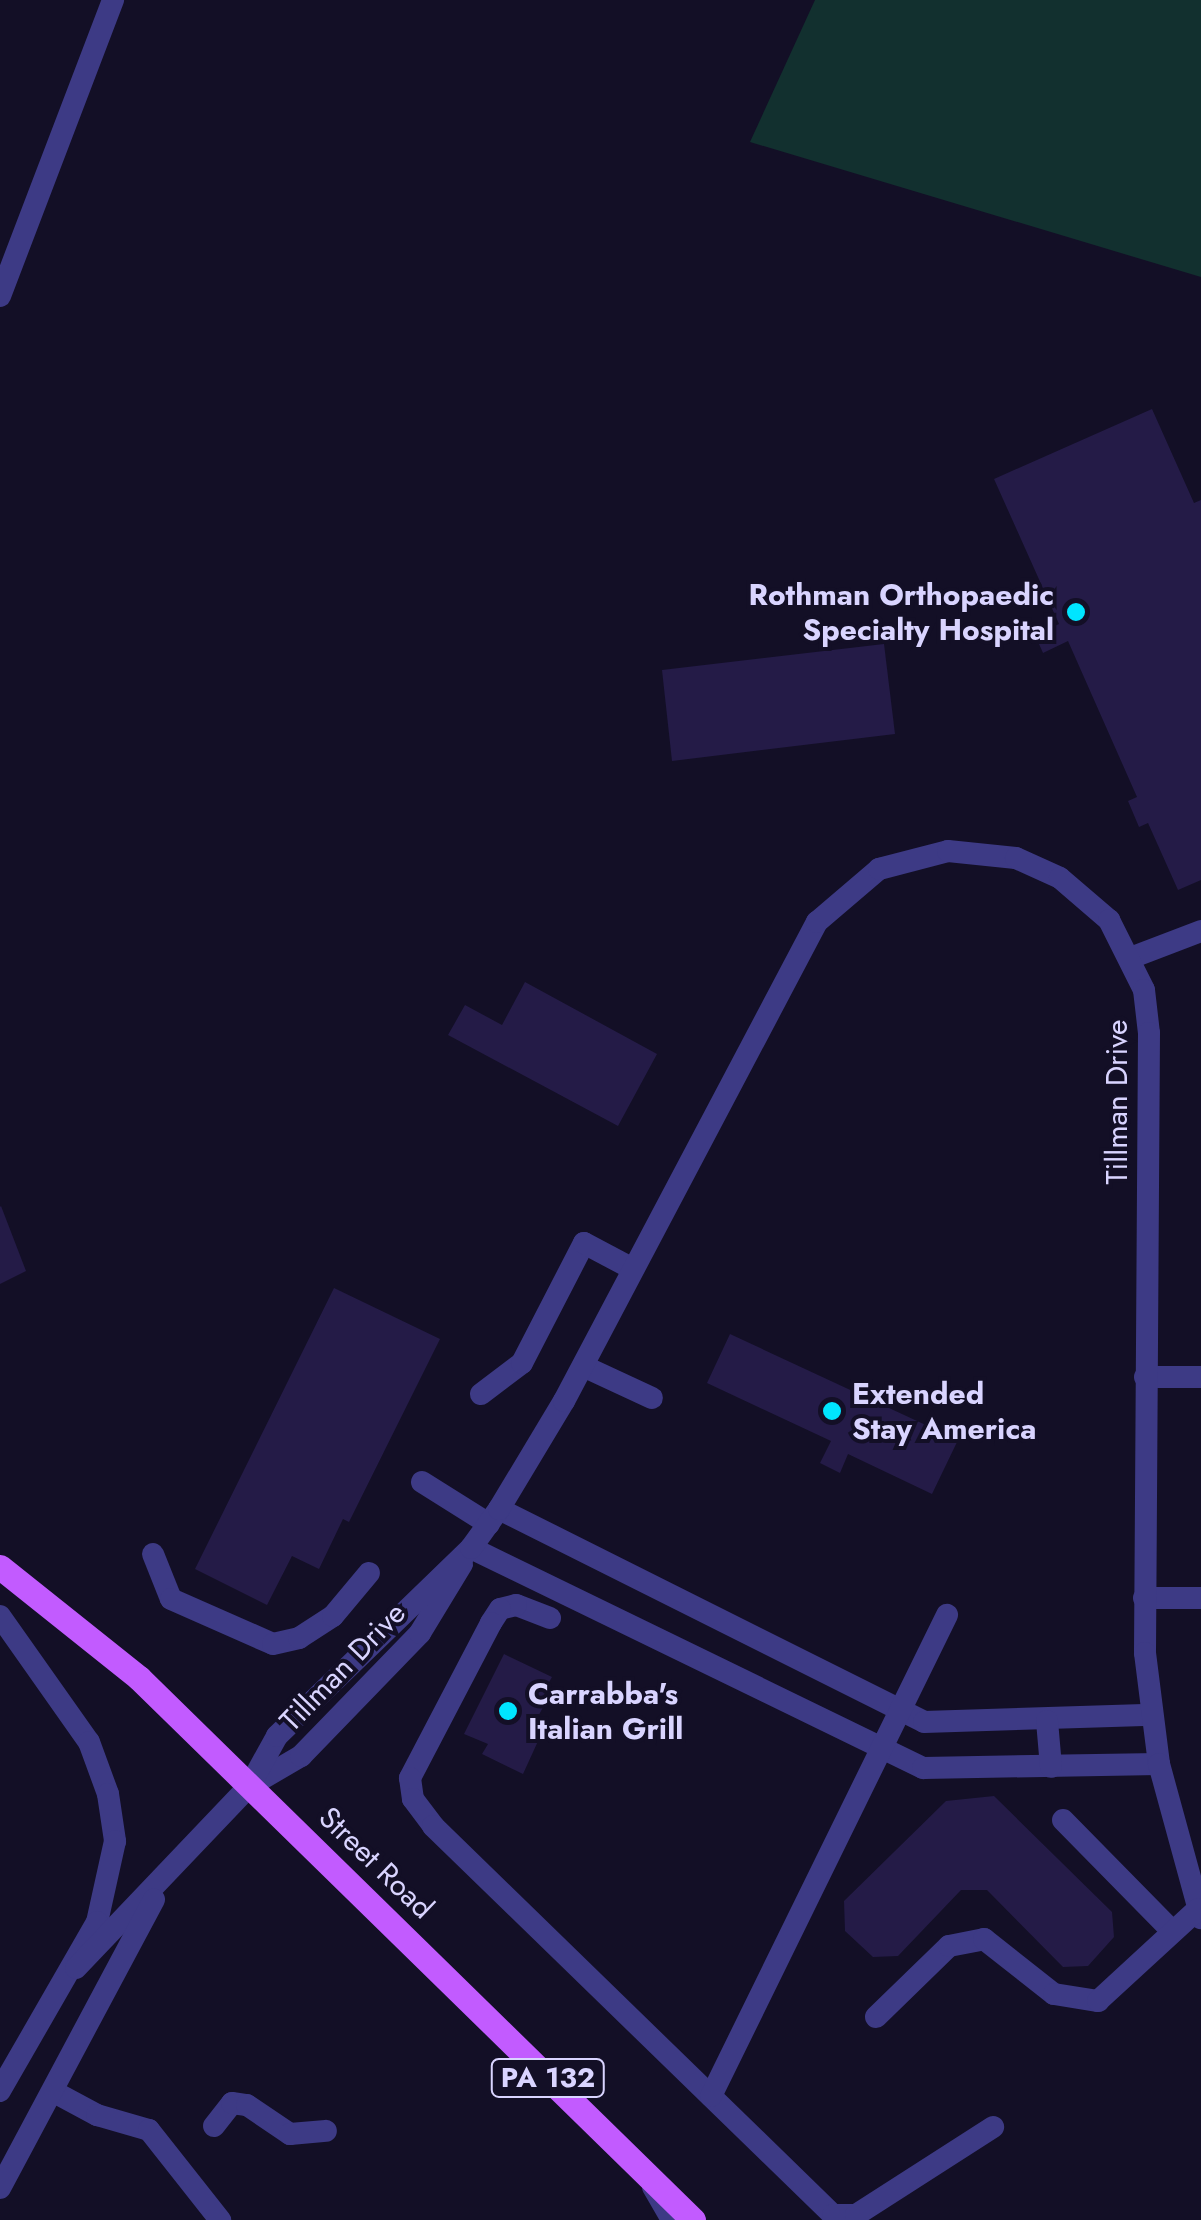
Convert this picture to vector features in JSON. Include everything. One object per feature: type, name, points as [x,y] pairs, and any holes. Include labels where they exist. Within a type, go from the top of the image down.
[{"type":"main road","name":"Street Road","points":[[0,1566],[139,1678],[693,2220]]},
{"type":"street","points":[[0,296],[114,0]]},
{"type":"street","name":"Tillman Drive","points":[[166,1880],[250,1786],[300,1756],[420,1633],[583,1366],[798,950],[840,896],[865,877],[948,851],[1016,858],[1084,895],[1133,958],[1149,1032],[1144,1598],[1152,1715],[1159,1764],[1199,1913]]},
{"type":"street","points":[[1133,958],[1201,931]]},
{"type":"street","points":[[480,1394],[522,1363],[584,1243],[633,1269]]},
{"type":"street","points":[[583,1366],[652,1398]]},
{"type":"street","points":[[1145,1377],[1201,1378]]},
{"type":"street","points":[[422,1482],[494,1517],[582,1552],[902,1713],[941,1725],[1152,1715]]},
{"type":"street","points":[[471,1548],[558,1604],[885,1750],[940,1770],[1159,1764]]},
{"type":"street","points":[[558,1604],[582,1552]]},
{"type":"street","points":[[152,1554],[172,1599],[273,1644],[299,1638],[333,1616],[368,1573]]},
{"type":"street","points":[[1144,1598],[1201,1598]]},
{"type":"street","points":[[558,1604],[500,1609],[410,1778],[413,1798],[433,1826],[833,2215],[844,2218],[993,2126]]},
{"type":"street","points":[[710,2096],[885,1750],[947,1614]]},
{"type":"street","points":[[0,1616],[89,1742],[108,1794],[114,1841],[108,1893],[76,1968],[0,2091]]},
{"type":"street","points":[[1047,1721],[1051,1767]]},
{"type":"street","points":[[1063,1820],[1172,1932]]},
{"type":"street","points":[[76,1968],[166,1880]]},
{"type":"street","points":[[0,2188],[56,2092],[166,1880]]},
{"type":"street","points":[[876,2017],[955,1942],[993,1942],[1054,1994],[1087,2002],[1108,1994],[1172,1932],[1199,1913]]},
{"type":"street","points":[[56,2092],[97,2115],[149,2130],[220,2220]]},
{"type":"street","points":[[214,2126],[232,2103],[247,2106],[290,2134],[326,2130]]},
{"type":"street","points":[[643,2171],[672,2220]]},
{"type":"green space","points":[[815,0],[1201,0],[1201,277],[750,142]]},
{"type":"building","points":[[1152,409],[1194,503],[1201,500],[1201,880],[1178,890],[1148,823],[1139,827],[1128,801],[1137,797],[1068,641],[1043,653],[1035,635],[1059,624],[994,479]]},
{"type":"building","points":[[884,644],[895,734],[672,761],[662,670]]},
{"type":"building","points":[[525,982],[657,1054],[618,1126],[448,1035],[465,1005],[502,1025]]},
{"type":"building","points":[[0,1207],[26,1271],[0,1284]]},
{"type":"building","points":[[334,1288],[440,1339],[349,1522],[343,1519],[319,1569],[292,1556],[267,1605],[195,1569]]},
{"type":"building","name":"Extended Stay America","points":[[730,1334],[958,1440],[932,1494],[848,1454],[840,1473],[820,1463],[831,1441],[707,1383]]},
{"type":"building","name":"Carrabba's Italian Grill","points":[[504,1654],[552,1677],[547,1686],[553,1688],[529,1734],[539,1739],[523,1774],[482,1754],[488,1744],[464,1734]]},
{"type":"building","points":[[994,1796],[1112,1912],[1114,1937],[1088,1966],[1063,1967],[987,1890],[961,1890],[898,1956],[873,1957],[845,1931],[844,1901],[946,1801]]},
{"type":"place","name":"Rothman Orthopaedic Specialty Hospital","points":[[1076,612]]},
{"type":"place","name":"Extended Stay America","points":[[832,1411]]},
{"type":"place","name":"Carrabba's Italian Grill","points":[[508,1711]]}]
